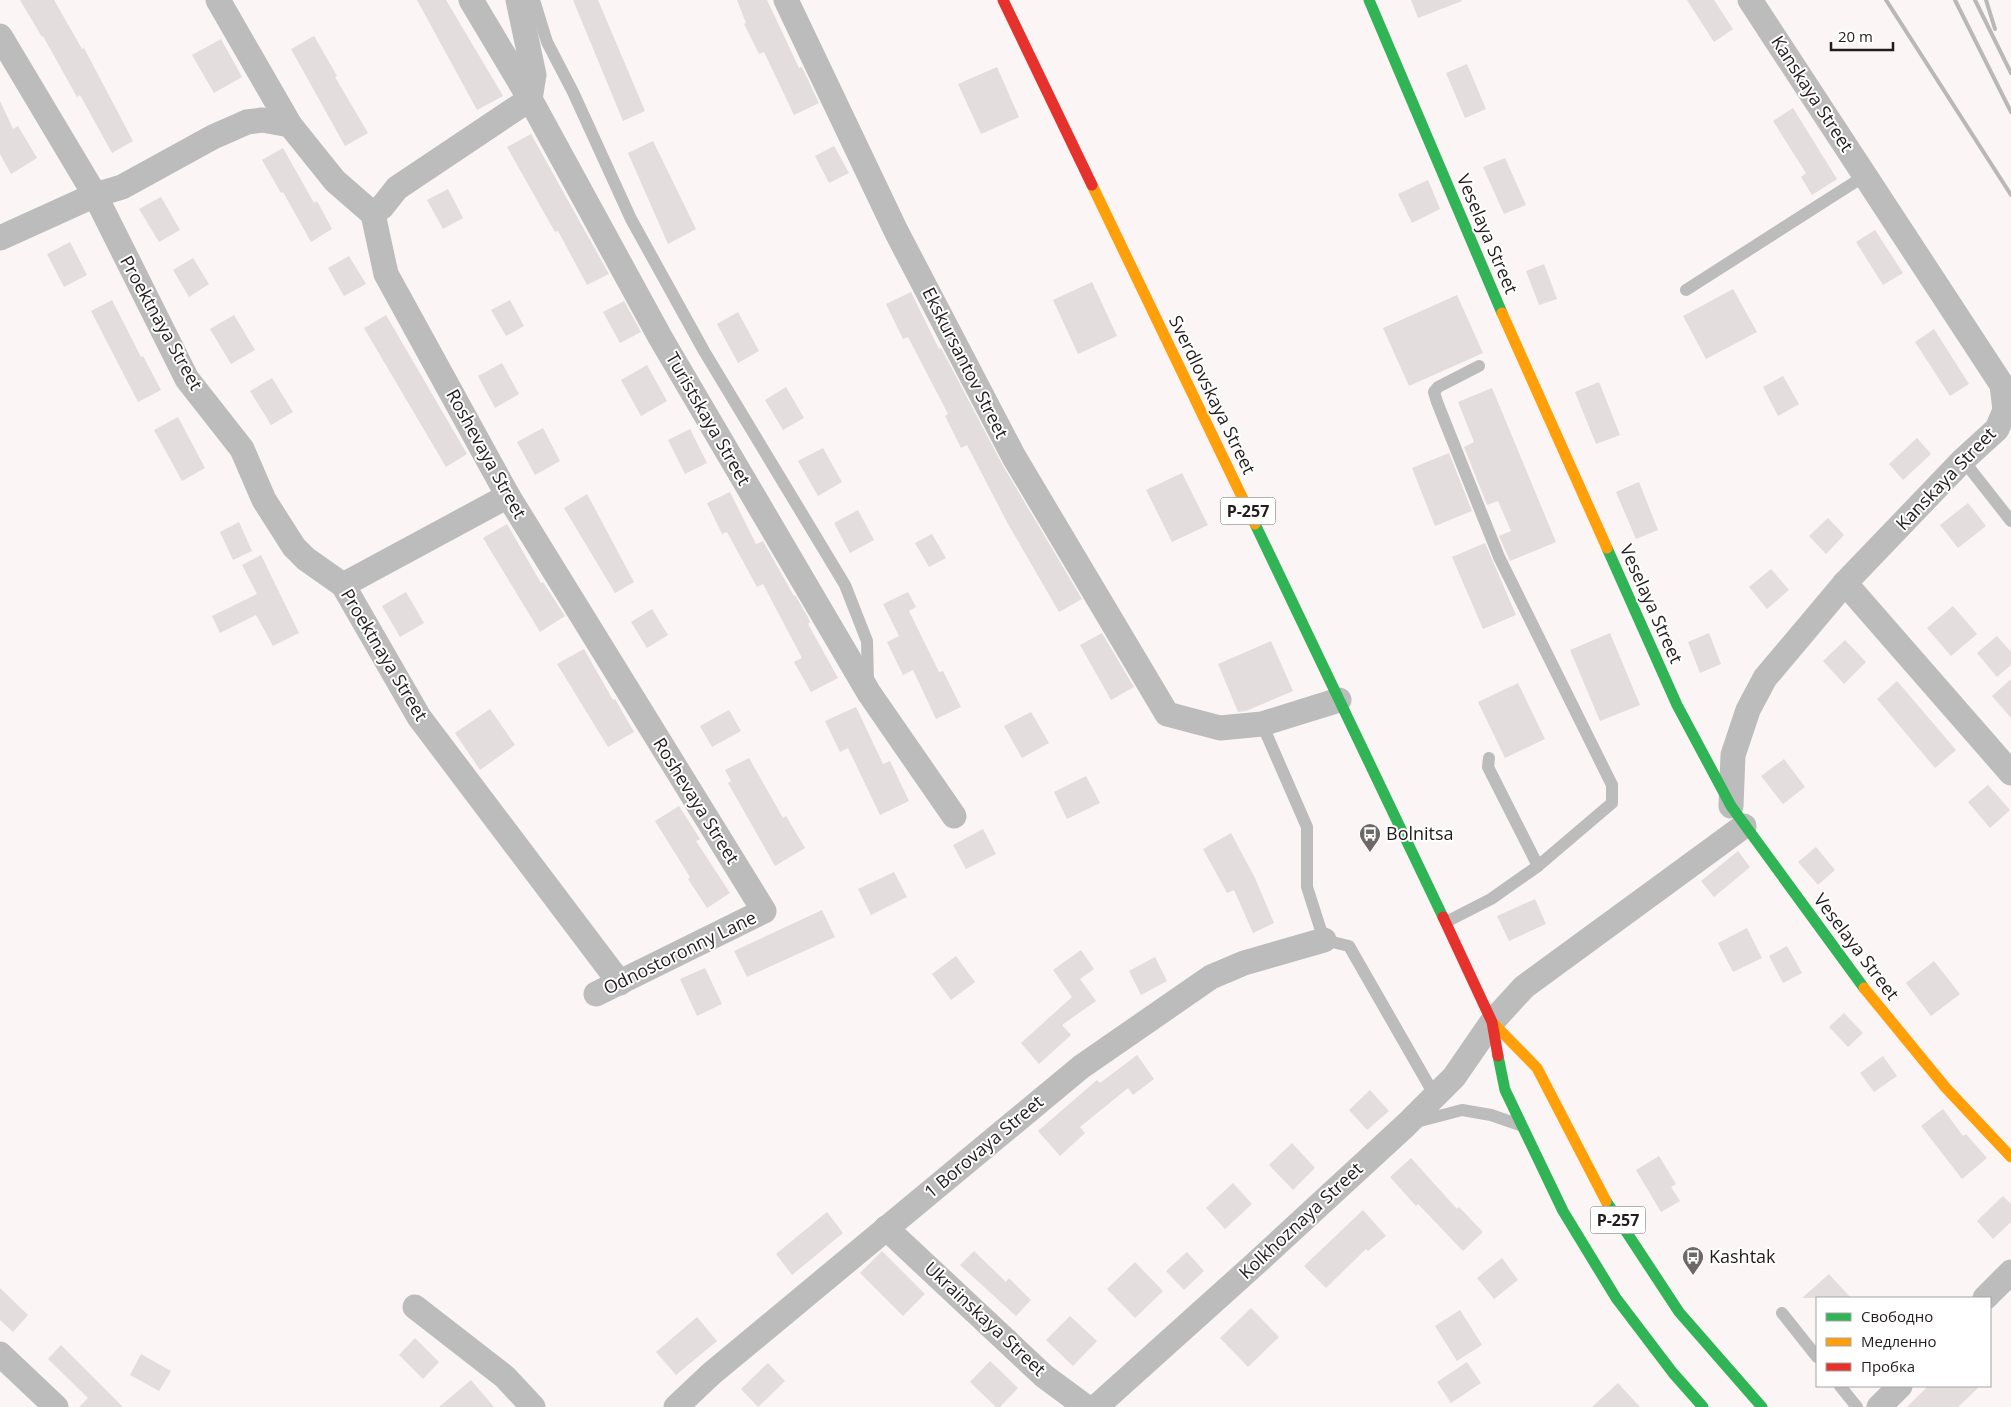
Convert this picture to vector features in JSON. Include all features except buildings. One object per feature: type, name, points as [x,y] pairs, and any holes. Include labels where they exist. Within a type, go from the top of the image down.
[{"type":"main road","name":"Sverdlovskaya Street","points":[[1003,0],[1446,922],[1492,1022],[1505,1090],[1563,1211],[1616,1298],[1673,1373],[1703,1407]]},
{"type":"main road","name":"Veselaya Street","points":[[1369,0],[1477,257],[1676,705],[1737,816],[1869,994],[1946,1088],[2011,1157]]},
{"type":"main road","name":"Sverdlovskaya Street","points":[[1492,1022],[1537,1068],[1608,1204],[1679,1312],[1762,1407]]},
{"type":"street","points":[[218,0],[290,125],[335,181],[373,214],[382,207],[397,188],[530,99],[534,75],[518,0]]},
{"type":"street","name":"Turistskaya Street","points":[[471,0],[530,99],[660,337],[869,693],[954,816]]},
{"type":"street","name":"Ekskursantov Street","points":[[786,0],[896,231],[1014,457],[1167,714],[1220,728],[1262,724]]},
{"type":"street","name":"Kanskaya Street","points":[[1737,816],[1733,755],[1748,710],[1765,678],[1845,583],[1963,460],[1997,429],[2005,410],[2002,385],[1750,0]]},
{"type":"street","name":"Proektnaya Street","points":[[0,36],[95,195],[187,379],[242,449],[264,500],[294,547],[306,559],[343,585],[419,717],[620,983]]},
{"type":"street","points":[[0,238],[95,195],[122,187],[213,137],[247,122],[262,120],[290,125]]},
{"type":"street","name":"Roshevaya Street","points":[[373,214],[386,274],[508,496],[764,911]]},
{"type":"street","points":[[343,585],[508,496]]},
{"type":"street","points":[[1845,583],[2011,773]]},
{"type":"street","points":[[1262,724],[1339,700]]},
{"type":"street","name":"Kolkhoznaya Street","points":[[1096,1407],[1406,1125],[1454,1077],[1492,1022],[1524,987],[1737,816]]},
{"type":"street","name":"Odnostoronny Lane","points":[[596,994],[764,911]]},
{"type":"street","name":"1 Borovaya Street","points":[[676,1407],[711,1374],[1081,1066],[1211,977],[1244,963],[1324,940]]},
{"type":"street","name":"Ukrainskaya Street","points":[[886,1228],[1044,1376],[1086,1407]]},
{"type":"street","points":[[1986,1297],[2011,1272]]},
{"type":"street","points":[[415,1307],[505,1377],[533,1407]]},
{"type":"street","points":[[0,1354],[56,1407]]},
{"type":"street","points":[[1879,1407],[1899,1387]]},
{"type":"lane","points":[[534,0],[547,42],[573,92],[631,219],[704,351],[844,585],[866,641],[869,693]]},
{"type":"lane","points":[[1686,290],[1866,175]]},
{"type":"lane","points":[[1446,922],[1492,899],[1538,866],[1612,803],[1612,785],[1499,557],[1437,402],[1434,392],[1438,386],[1479,366]]},
{"type":"lane","points":[[1963,460],[2011,521]]},
{"type":"lane","points":[[1262,724],[1307,827],[1307,887],[1324,940],[1349,946],[1434,1096]]},
{"type":"lane","points":[[1489,758],[1488,767],[1538,866]]},
{"type":"lane","points":[[1406,1125],[1462,1110],[1491,1116],[1522,1126]]},
{"type":"lane","points":[[1782,1313],[1816,1356]]},
{"type":"lane","points":[[1841,1387],[1857,1407]]},
{"type":"railway","points":[[1886,0],[2011,195]]},
{"type":"railway","points":[[1955,0],[2011,112]]},
{"type":"railway","points":[[1975,0],[2011,73]]},
{"type":"railway","points":[[1986,0],[1995,29]]},
{"type":"traffic: fast","points":[[1369,0],[1502,313]]},
{"type":"traffic: fast","points":[[1255,524],[1443,917]]},
{"type":"traffic: fast","points":[[1607,548],[1677,705],[1731,806],[1864,988]]},
{"type":"traffic: fast","points":[[1498,1056],[1505,1090],[1563,1211],[1616,1298],[1673,1373],[1703,1407]]},
{"type":"traffic: fast","points":[[1606,1201],[1679,1312],[1762,1407]]},
{"type":"traffic: slow","points":[[1092,185],[1255,524]]},
{"type":"traffic: slow","points":[[1502,313],[1607,548]]},
{"type":"traffic: slow","points":[[1864,988],[1946,1088],[2011,1157]]},
{"type":"traffic: slow","points":[[1492,1022],[1537,1068],[1606,1201]]},
{"type":"traffic: jam","points":[[1003,0],[1092,185]]},
{"type":"traffic: jam","points":[[1443,917],[1492,1022],[1498,1056]]},
{"type":"place","name":"Bolnitsa","points":[[1370,853]]},
{"type":"place","name":"Kashtak","points":[[1693,1276]]}]
